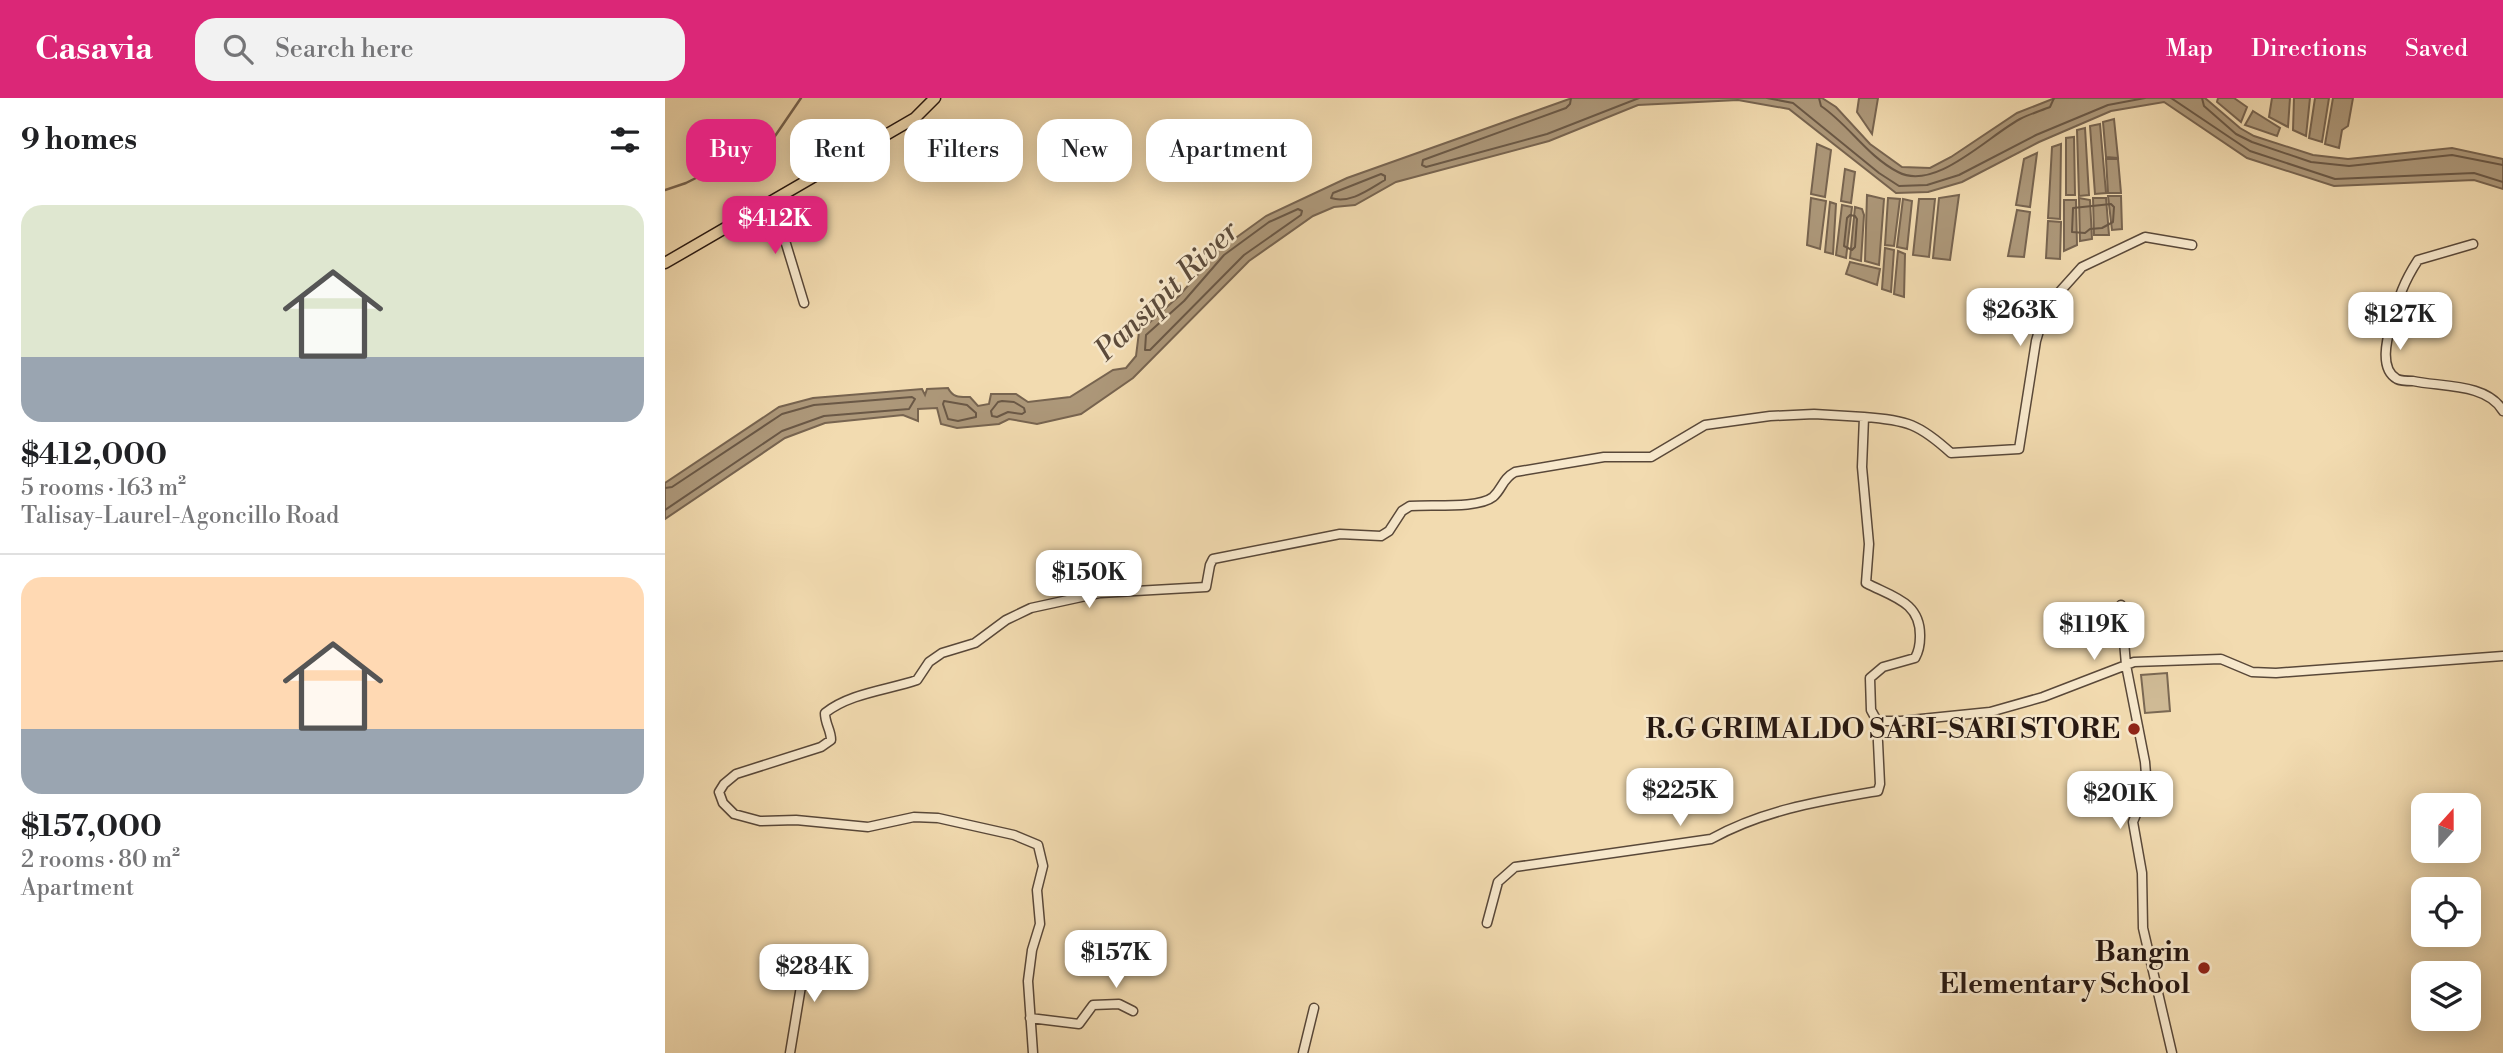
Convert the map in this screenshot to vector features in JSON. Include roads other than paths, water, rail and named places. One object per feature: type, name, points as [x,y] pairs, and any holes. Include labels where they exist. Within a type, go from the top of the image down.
[{"type":"main road","points":[[665,263],[915,118],[935,98]]},
{"type":"street","points":[[773,201],[804,303]]},
{"type":"street","points":[[1033,1053],[1028,981],[1032,950],[1040,924],[1037,890],[1043,866],[1038,845],[1014,835],[938,818],[915,817],[868,827],[796,820],[760,821],[734,814],[723,803],[719,793],[724,784],[736,774],[821,747],[831,740],[825,713],[834,706],[917,680],[929,662],[941,653],[975,643],[1006,620],[1031,608],[1100,593],[1206,587],[1213,559],[1340,534],[1381,536],[1389,531],[1402,511],[1410,506],[1479,503],[1492,498],[1506,477],[1515,472],[1604,457],[1651,457],[1705,425],[1770,416],[1814,414],[1895,419],[1927,431],[1951,453],[2019,449],[2036,341],[2046,307],[2082,267],[2145,237],[2192,245]]},
{"type":"street","points":[[2473,244],[2418,260],[2403,283],[2387,338],[2385,355],[2388,369],[2397,379],[2471,390],[2486,395],[2500,405],[2503,411]]},
{"type":"street","points":[[1487,923],[1498,882],[1515,867],[1711,839],[1736,824],[1787,808],[1878,790],[1877,721],[1871,710],[1870,678],[1883,667],[1915,658],[1920,650],[1920,623],[1910,605],[1866,583],[1869,544],[1862,467],[1864,416]]},
{"type":"street","points":[[2121,605],[2126,665],[2145,762],[2147,787],[2133,822],[2142,873],[2143,928],[2172,1053]]},
{"type":"street","points":[[1877,721],[1990,712],[2043,697],[2134,662],[2156,659],[2221,659],[2252,672],[2276,673],[2503,656]]},
{"type":"street","points":[[790,1053],[807,950]]},
{"type":"street","points":[[1030,1018],[1079,1024],[1093,1005],[1118,1004],[1133,1011]]},
{"type":"street","points":[[1303,1053],[1314,1008]]},
{"type":"water","points":[[1572,98],[1822,98],[1836,107],[1870,144],[1902,167],[1930,168],[2017,113],[2055,98],[2205,98],[2240,128],[2254,136],[2313,155],[2348,159],[2452,148],[2503,159],[2503,189],[2474,180],[2334,186],[2247,158],[2164,102],[2111,111],[2039,142],[1962,182],[1928,192],[1896,193],[1789,109],[1738,100],[1638,105],[1549,141],[1396,182],[1355,205],[1334,207],[1313,216],[1249,261],[1133,378],[1081,414],[1037,424],[1009,419],[999,424],[957,428],[941,424],[937,408],[918,409],[918,421],[903,415],[825,423],[785,438],[665,519],[665,483],[779,407],[813,398],[922,389],[925,395],[927,389],[948,388],[955,395],[970,397],[978,406],[989,404],[991,394],[1016,394],[1028,402],[1070,397],[1113,370],[1126,368],[1136,356],[1139,332],[1179,296],[1219,250],[1266,216],[1347,178]]},
{"type":"water","points":[[1859,98],[1878,98],[1872,134],[1857,112]]},
{"type":"water","points":[[2218,98],[2234,98],[2247,107],[2241,122],[2217,102]]},
{"type":"water","points":[[2272,98],[2290,98],[2288,127],[2269,117]]},
{"type":"water","points":[[2294,98],[2310,98],[2306,136],[2293,130]]},
{"type":"water","points":[[2315,98],[2329,98],[2322,142],[2309,138]]},
{"type":"water","points":[[2333,98],[2353,98],[2348,126],[2342,130],[2339,148],[2325,144]]},
{"type":"water","points":[[2253,111],[2280,128],[2277,136],[2245,125]]},
{"type":"water","points":[[2114,119],[2118,158],[2106,157],[2103,122]]},
{"type":"water","points":[[2100,124],[2106,193],[2095,194],[2090,126]]},
{"type":"water","points":[[2085,128],[2089,195],[2079,196],[2077,130]]},
{"type":"water","points":[[2074,137],[2075,195],[2066,195],[2066,138]]},
{"type":"water","points":[[1817,144],[1831,150],[1825,197],[1811,194]]},
{"type":"water","points":[[2061,144],[2060,219],[2048,218],[2052,147]]},
{"type":"water","points":[[2037,153],[2030,207],[2016,205],[2024,159]]},
{"type":"water","points":[[2106,159],[2118,159],[2121,193],[2108,193]]},
{"type":"water","points":[[1845,169],[1855,172],[1851,203],[1841,201]]},
{"type":"water","points":[[1867,195],[1884,199],[1879,265],[1865,261]]},
{"type":"water","points":[[1959,195],[1950,260],[1933,258],[1939,198]]},
{"type":"water","points":[[2108,196],[2121,196],[2122,229],[2112,230]]},
{"type":"water","points":[[1811,198],[1826,201],[1820,249],[1807,245]]},
{"type":"water","points":[[1888,198],[1900,199],[1894,246],[1885,245]]},
{"type":"water","points":[[2079,198],[2090,200],[2092,239],[2080,241]]},
{"type":"water","points":[[2093,198],[2106,198],[2109,235],[2094,235]]},
{"type":"water","points":[[1903,199],[1912,201],[1907,249],[1897,247]]},
{"type":"water","points":[[1919,199],[1935,199],[1929,257],[1913,255]]},
{"type":"water","points":[[2064,200],[2076,200],[2077,245],[2064,251]]},
{"type":"water","points":[[1830,202],[1836,204],[1833,254],[1825,252]]},
{"type":"water","points":[[1842,205],[1852,207],[1846,258],[1836,255]]},
{"type":"water","points":[[1855,207],[1862,209],[1864,215],[1861,261],[1850,258]]},
{"type":"water","points":[[2017,210],[2030,212],[2024,257],[2008,256]]},
{"type":"water","points":[[2048,221],[2061,222],[2060,259],[2046,258]]},
{"type":"water","points":[[1885,248],[1894,250],[1891,292],[1882,289]]},
{"type":"water","points":[[1898,251],[1905,254],[1904,297],[1894,294]]},
{"type":"water","points":[[1850,262],[1880,269],[1877,285],[1846,274]]},
{"type":"waterway","points":[[665,190],[686,183],[773,139],[801,98]]},
{"type":"place","name":"R.G GRIMALDO SARI-SARI STORE","points":[[2134,729]]},
{"type":"place","name":"Bangin Elementary School","points":[[2204,968]]},
{"type":"water label","name":"Pansipit River","points":[[1167,291]]}]
